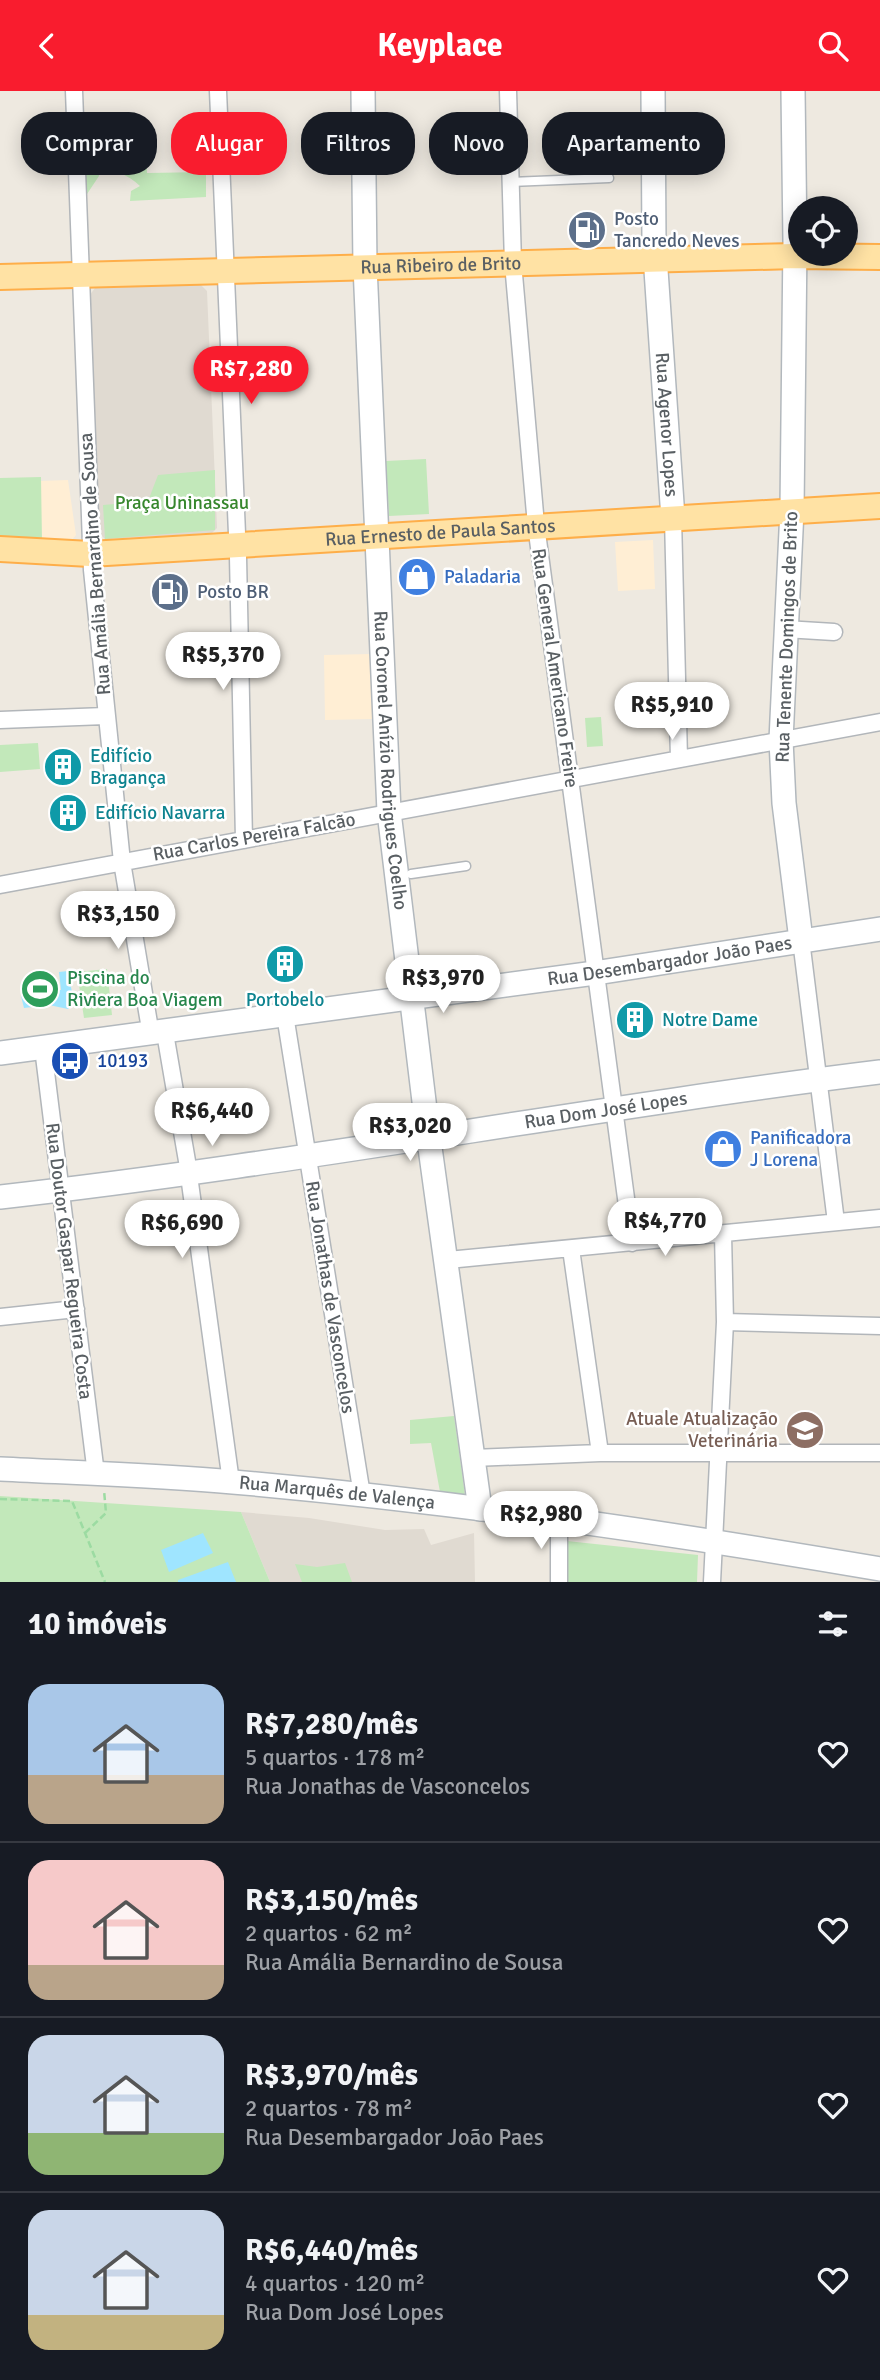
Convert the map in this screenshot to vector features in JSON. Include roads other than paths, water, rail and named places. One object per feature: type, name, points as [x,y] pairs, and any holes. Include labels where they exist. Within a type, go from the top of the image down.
[{"type":"main road","name":"Rua Ribeiro de Brito","points":[[0,277],[788,256]]},
{"type":"main road","name":"Rua Ribeiro de Brito","points":[[858,257],[880,257]]},
{"type":"main road","name":"Rua Ernesto de Paula Santos","points":[[0,549],[90,554],[536,524],[880,506]]},
{"type":"street","name":"Rua Amália Bernardino de Sousa","points":[[74,91],[90,554],[105,716],[122,862],[189,1173],[231,1482]]},
{"type":"street","points":[[218,91],[237,544],[244,840]]},
{"type":"street","name":"Rua Coronel Anízio Rodrigues Coelho","points":[[363,91],[365,266],[389,812],[403,875],[411,997],[480,1509]]},
{"type":"street","name":"Rua General Americano Freire","points":[[509,91],[513,263],[536,524],[632,1243]]},
{"type":"street","name":"Rua Agenor Lopes","points":[[653,91],[655,259],[673,518],[679,759]]},
{"type":"street","name":"Rua Tenente Domingos de Brito","points":[[793,91],[794,196]]},
{"type":"street","name":"Rua Tenente Domingos de Brito","points":[[795,266],[792,510],[781,740],[790,863],[820,1079],[836,1221]]},
{"type":"street","points":[[785,629],[834,632]]},
{"type":"street","points":[[0,720],[105,716]]},
{"type":"street","name":"Rua Carlos Pereira Falcão","points":[[0,885],[880,722]]},
{"type":"street","name":"Rua Desembargador João Paes","points":[[0,1053],[158,1034],[595,973],[880,929]]},
{"type":"street","name":"Rua Jonathas de Vasconcelos","points":[[285,1015],[362,1495]]},
{"type":"street","name":"Rua Doutor Gaspar Regueira Costa","points":[[43,1048],[96,1474]]},
{"type":"street","name":"Rua Dom José Lopes","points":[[0,1198],[307,1157],[612,1108],[880,1072]]},
{"type":"street","points":[[448,1260],[880,1218]]},
{"type":"street","points":[[712,1582],[720,1453],[724,1322],[723,1234]]},
{"type":"street","points":[[571,1249],[600,1453]]},
{"type":"street","points":[[0,1317],[76,1309]]},
{"type":"street","points":[[724,1322],[880,1326]]},
{"type":"street","points":[[474,1458],[600,1453],[880,1453]]},
{"type":"street","name":"Rua Marquês de Valença","points":[[0,1469],[231,1482],[362,1495],[713,1540],[880,1569]]},
{"type":"street","points":[[559,1520],[559,1582]]},
{"type":"lane","points":[[510,182],[609,178]]},
{"type":"lane","points":[[403,875],[466,866]]},
{"type":"water","name":"Piscina do Riviera Boa Viagem","points":[[68,971],[74,1003],[68,1009],[49,1005],[24,1008],[21,996],[31,982],[44,980],[54,990],[61,990],[59,972]]},
{"type":"water","points":[[231,1107],[234,1128],[199,1133],[196,1112]]},
{"type":"water","points":[[203,1533],[213,1553],[169,1572],[161,1550]]},
{"type":"water","points":[[228,1562],[236,1582],[178,1582],[178,1580]]},
{"type":"place","name":"Posto Tancredo Neves","points":[[587,230]]},
{"type":"place","name":"Paladaria","points":[[417,577]]},
{"type":"place","name":"Posto BR","points":[[170,592]]},
{"type":"place","name":"Edifício Bragança","points":[[63,767]]},
{"type":"place","name":"Edifício Navarra","points":[[68,813]]},
{"type":"place","name":"Portobelo","points":[[285,964]]},
{"type":"place","name":"Piscina do Riviera Boa Viagem","points":[[40,989]]},
{"type":"place","name":"Notre Dame","points":[[635,1020]]},
{"type":"place","name":"10193","points":[[70,1061]]},
{"type":"place","name":"Panificadora J Lorena","points":[[723,1149]]},
{"type":"place","name":"Atuale Atualização Veterinária","points":[[805,1430]]},
{"type":"park label","name":"Praça Uninassau","points":[[182,503]]}]
